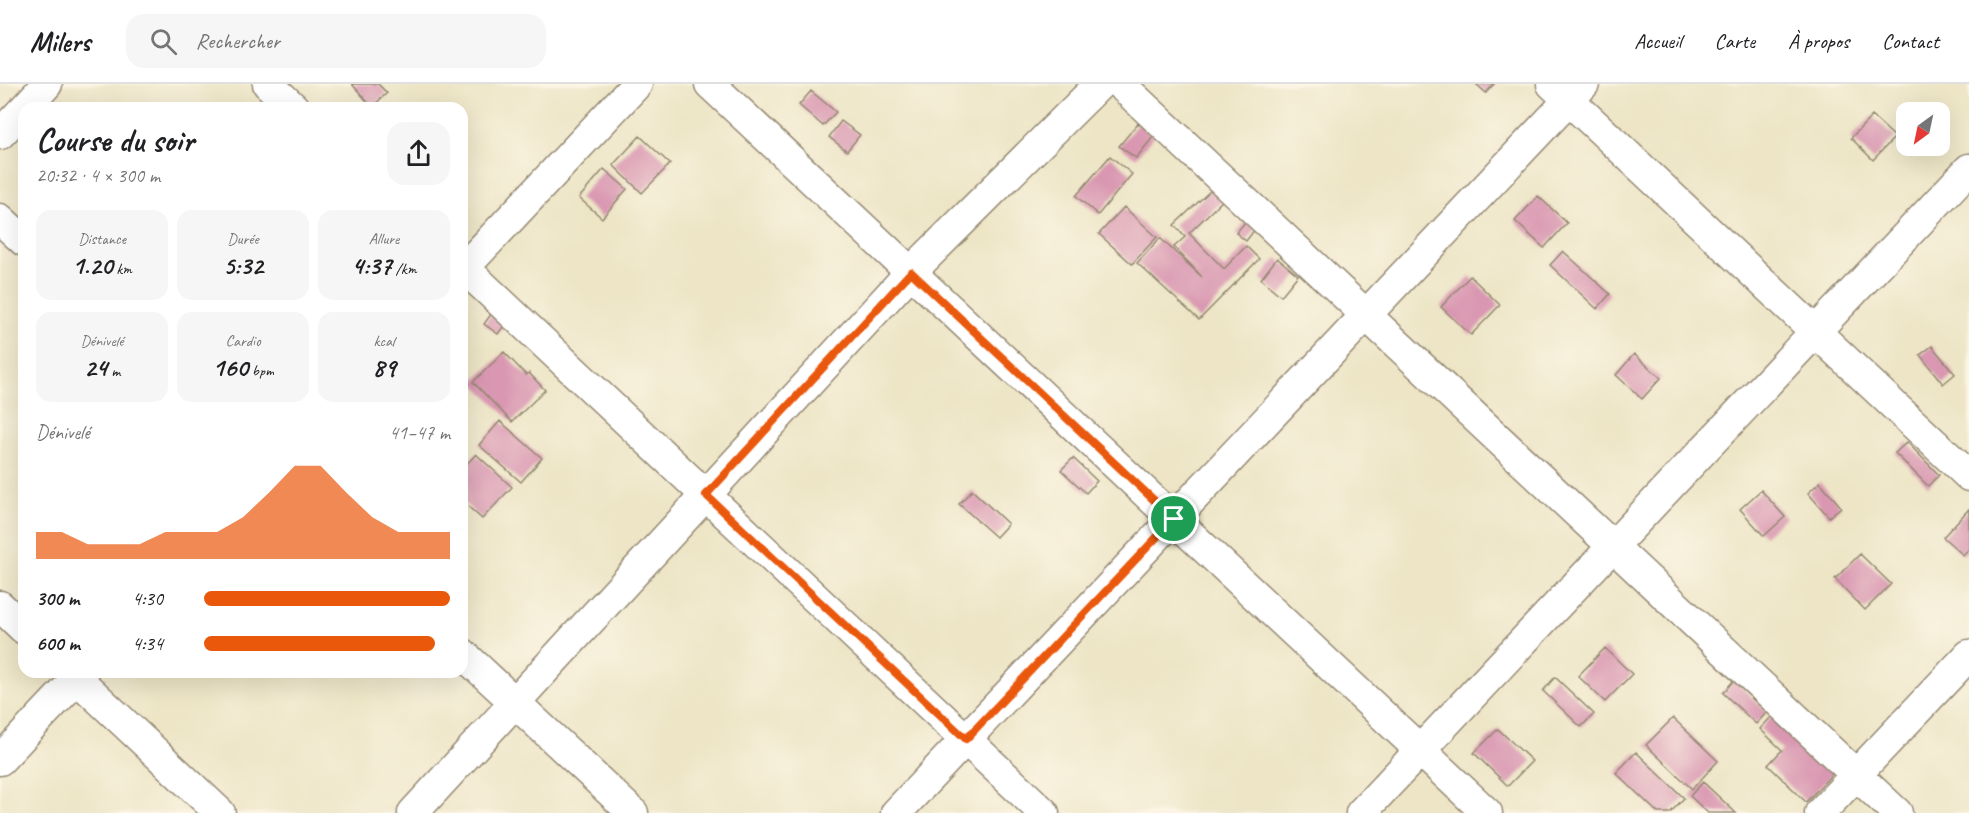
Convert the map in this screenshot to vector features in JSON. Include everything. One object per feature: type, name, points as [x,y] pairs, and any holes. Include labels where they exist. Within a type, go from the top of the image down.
[{"type":"street","points":[[30,102],[47,84]]},
{"type":"street","points":[[268,84],[288,102]]},
{"type":"street","points":[[468,263],[637,84]]},
{"type":"street","points":[[710,84],[1487,813]]},
{"type":"street","points":[[412,813],[911,272],[1100,84]]},
{"type":"street","points":[[1120,84],[1897,813]]},
{"type":"street","points":[[896,813],[1366,315],[1568,89],[1815,332],[1969,476]]},
{"type":"street","points":[[0,134],[18,114]]},
{"type":"street","points":[[1361,813],[1969,169]]},
{"type":"street","points":[[0,219],[18,236]]},
{"type":"street","points":[[468,273],[1044,813]]},
{"type":"street","points":[[0,606],[18,623]]},
{"type":"street","points":[[1820,813],[1969,655]]},
{"type":"street","points":[[468,659],[633,813]]},
{"type":"street","points":[[0,760],[72,678]]},
{"type":"street","points":[[80,678],[220,813]]},
{"type":"building","points":[[352,84],[378,84],[387,93],[377,102],[368,102]]},
{"type":"building","points":[[1476,84],[1494,84],[1486,93]]},
{"type":"building","points":[[811,91],[836,112],[823,126],[799,105]]},
{"type":"building","points":[[1872,116],[1895,137],[1873,160],[1851,138]]},
{"type":"building","points":[[841,121],[860,135],[847,151],[829,137]]},
{"type":"building","points":[[1138,123],[1154,136],[1136,158],[1119,146]]},
{"type":"building","points":[[640,136],[670,164],[642,193],[613,165]]},
{"type":"building","points":[[1110,156],[1132,174],[1098,215],[1076,196]]},
{"type":"building","points":[[604,169],[627,189],[602,218],[579,198]]},
{"type":"building","points":[[1212,189],[1223,200],[1189,233],[1224,269],[1246,246],[1259,259],[1199,320],[1137,263],[1160,238],[1202,277],[1174,247],[1185,237],[1174,225]]},
{"type":"building","points":[[1538,196],[1567,223],[1544,248],[1515,221]]},
{"type":"building","points":[[1124,207],[1157,237],[1132,264],[1099,234]]},
{"type":"building","points":[[1246,221],[1256,228],[1246,241],[1236,233]]},
{"type":"building","points":[[1563,251],[1610,294],[1597,309],[1550,265]]},
{"type":"building","points":[[1277,258],[1298,275],[1281,296],[1261,279]]},
{"type":"building","points":[[1470,276],[1500,305],[1471,335],[1441,307]]},
{"type":"building","points":[[494,310],[508,320],[498,334],[484,324]]},
{"type":"building","points":[[1932,346],[1955,374],[1943,384],[1920,355]]},
{"type":"building","points":[[504,352],[526,375],[529,373],[545,390],[512,422],[473,382]]},
{"type":"building","points":[[1634,354],[1661,378],[1642,399],[1616,375]]},
{"type":"building","points":[[500,421],[542,458],[521,482],[479,445]]},
{"type":"building","points":[[1907,442],[1939,475],[1928,486],[1895,453]]},
{"type":"building","points":[[476,454],[512,487],[482,519],[468,506],[468,463]]},
{"type":"building","points":[[1073,458],[1097,481],[1086,493],[1061,470]]},
{"type":"building","points":[[1820,482],[1841,507],[1829,517],[1808,493]]},
{"type":"building","points":[[972,490],[1008,524],[996,537],[959,504]]},
{"type":"building","points":[[1761,490],[1785,517],[1764,536],[1740,509]]},
{"type":"building","points":[[1969,509],[1969,549],[1963,555],[1943,537]]},
{"type":"building","points":[[1860,554],[1891,584],[1865,610],[1835,579]]},
{"type":"building","points":[[1605,648],[1632,674],[1605,702],[1578,676]]},
{"type":"building","points":[[1555,677],[1594,714],[1581,727],[1543,691]]},
{"type":"building","points":[[1734,680],[1767,712],[1756,724],[1723,693]]},
{"type":"building","points":[[1773,715],[1833,773],[1806,802],[1768,765],[1782,750],[1760,729]]},
{"type":"building","points":[[1673,718],[1718,761],[1692,789],[1646,745]]},
{"type":"building","points":[[1498,729],[1532,761],[1508,786],[1474,753]]},
{"type":"building","points":[[1636,752],[1684,798],[1670,813],[1658,813],[1616,773]]},
{"type":"building","points":[[1703,782],[1736,813],[1708,813],[1690,796]]},
{"type":"route","points":[[911,272],[1174,519],[966,739],[706,495],[911,272]]}]
